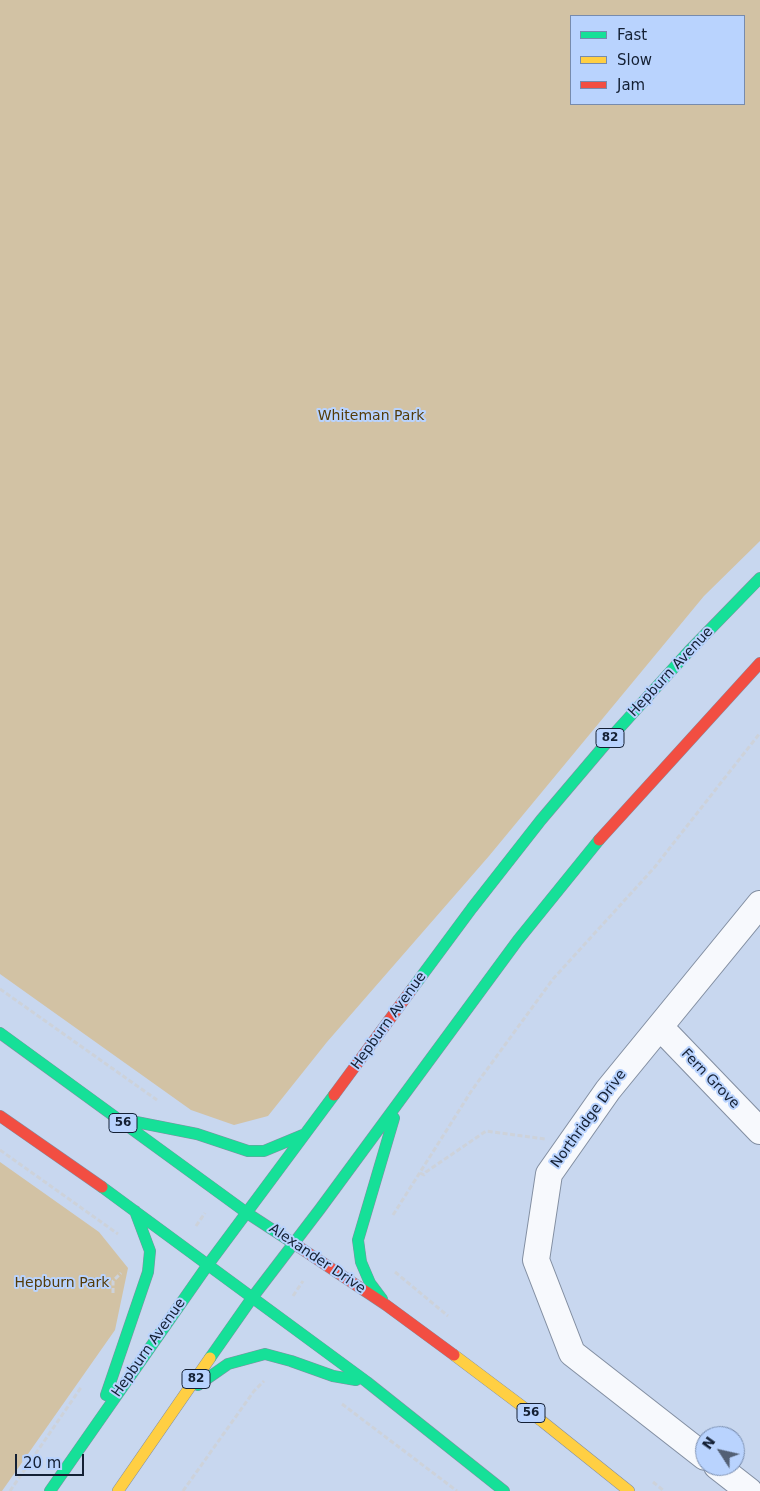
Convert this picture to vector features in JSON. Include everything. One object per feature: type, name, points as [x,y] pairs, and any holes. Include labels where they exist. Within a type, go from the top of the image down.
[{"type":"main road","name":"Hepburn Avenue","points":[[50,1491],[207,1266],[472,908],[541,820],[614,734],[689,651],[760,578]]},
{"type":"main road","name":"82","points":[[118,1491],[252,1298],[320,1209],[518,940],[586,854],[760,664]]},
{"type":"main road","name":"Alexander Drive","points":[[0,1033],[247,1213],[386,1305],[543,1422],[629,1491]]},
{"type":"main road","points":[[386,1305],[370,1283],[361,1262],[358,1240],[399,1100]]},
{"type":"main road","points":[[0,1116],[80,1171],[367,1382],[504,1491]]},
{"type":"main road","points":[[115,1117],[197,1134],[227,1146],[248,1151],[264,1151],[306,1134]]},
{"type":"main road","points":[[97,1422],[148,1272],[150,1251],[135,1211]]},
{"type":"main road","points":[[185,1394],[228,1364],[265,1354],[333,1376],[367,1382]]},
{"type":"street","name":"Northridge Drive","points":[[695,1449],[572,1353],[536,1260],[549,1174],[608,1090],[760,904]]},
{"type":"street","name":"Fern Grove","points":[[660,1026],[760,1131]]},
{"type":"street","points":[[730,1476],[749,1491]]},
{"type":"path","points":[[391,1218],[472,1090],[553,979],[654,868],[760,734]]},
{"type":"path","points":[[0,989],[162,1103]]},
{"type":"path","points":[[420,1173],[424,1175],[486,1131],[543,1138],[563,1153]]},
{"type":"path","points":[[0,1150],[118,1235]]},
{"type":"path","points":[[278,1317],[318,1260]]},
{"type":"path","points":[[183,1491],[254,1391],[269,1377],[265,1354]]},
{"type":"path","points":[[342,1403],[457,1491]]},
{"type":"green space","name":"Whiteman Park","points":[[0,0],[760,0],[760,541],[704,596],[489,856],[327,1042],[268,1116],[234,1125],[191,1110],[0,974]]},
{"type":"green space","name":"Hepburn Park","points":[[0,1162],[99,1232],[128,1268],[115,1330],[2,1491],[0,1491]]},
{"type":"traffic: fast","points":[[412,989],[541,820],[614,734],[689,651],[760,578]]},
{"type":"traffic: fast","points":[[210,1358],[252,1298],[320,1209],[518,940],[599,840]]},
{"type":"traffic: fast","points":[[0,1033],[247,1213],[296,1245]]},
{"type":"traffic: fast","points":[[50,1491],[207,1266],[334,1095]]},
{"type":"traffic: fast","points":[[382,1299],[370,1283],[361,1262],[358,1240],[394,1118]]},
{"type":"traffic: fast","points":[[126,1120],[197,1134],[248,1151],[264,1151],[305,1134]]},
{"type":"traffic: fast","points":[[102,1187],[367,1382],[504,1491]]},
{"type":"traffic: fast","points":[[106,1395],[148,1272],[150,1251],[135,1211]]},
{"type":"traffic: fast","points":[[198,1385],[228,1364],[265,1354],[333,1376],[356,1380]]},
{"type":"traffic: slow","points":[[454,1355],[543,1422],[629,1491]]},
{"type":"traffic: slow","points":[[118,1491],[210,1358]]},
{"type":"traffic: jam","points":[[599,840],[760,663]]},
{"type":"traffic: jam","points":[[334,1095],[412,989]]},
{"type":"traffic: jam","points":[[0,1116],[102,1187]]},
{"type":"traffic: jam","points":[[296,1245],[386,1305],[454,1355]]}]
